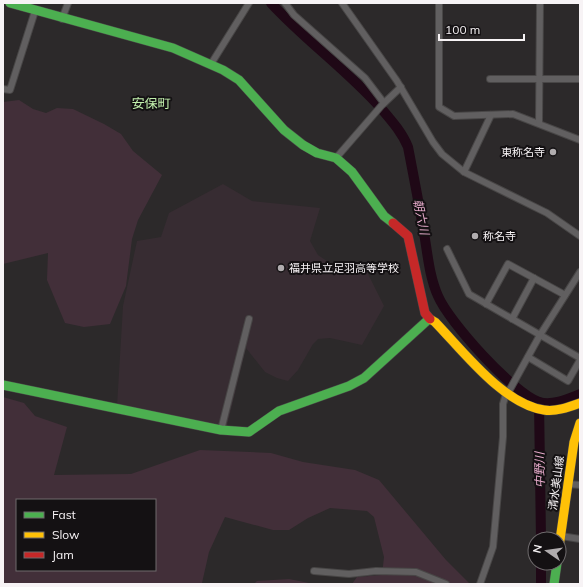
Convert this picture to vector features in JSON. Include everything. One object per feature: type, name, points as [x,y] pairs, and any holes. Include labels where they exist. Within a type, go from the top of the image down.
[{"type":"street","points":[[10,3],[62,19],[170,46],[193,54],[239,80],[284,130],[303,145],[317,153],[336,158],[352,172],[384,216],[408,236],[425,314],[429,319],[435,322],[508,392],[538,409],[555,410],[580,404]]},
{"type":"street","points":[[62,19],[68,3]]},
{"type":"street","points":[[211,64],[250,3]]},
{"type":"street","points":[[285,3],[294,15],[365,78],[383,104]]},
{"type":"street","points":[[342,3],[401,87],[433,142],[442,154],[464,172],[547,213],[580,236]]},
{"type":"street","points":[[439,3],[439,107],[454,116],[513,114],[580,140]]},
{"type":"street","points":[[539,123],[540,3]]},
{"type":"street","points":[[3,89],[10,90],[35,11]]},
{"type":"street","points":[[490,79],[580,79]]},
{"type":"street","points":[[336,158],[376,111],[401,87]]},
{"type":"street","points":[[464,172],[491,115]]},
{"type":"street","points":[[447,249],[469,294],[580,359],[568,380],[528,357]]},
{"type":"street","points":[[486,304],[508,264],[564,295]]},
{"type":"street","points":[[480,584],[493,547],[503,437],[503,404],[508,392],[540,335],[564,295],[579,277]]},
{"type":"street","points":[[512,319],[534,278]]},
{"type":"street","points":[[221,430],[249,319]]},
{"type":"street","points":[[3,385],[221,430],[249,432],[279,411],[305,404],[349,386],[364,378],[429,319]]},
{"type":"street","name":"清水美山線","points":[[562,531],[574,442],[580,423]]},
{"type":"street","points":[[568,484],[580,486]]},
{"type":"street","points":[[567,537],[580,539]]},
{"type":"street","points":[[314,571],[349,574],[376,571],[416,572],[446,584]]},
{"type":"street","points":[[554,584],[556,571]]},
{"type":"shaded area","points":[[19,100],[33,109],[46,113],[57,108],[73,109],[104,124],[121,134],[133,151],[162,175],[138,220],[132,239],[126,286],[110,324],[84,327],[65,323],[47,280],[48,253],[3,264],[3,102]]},
{"type":"shaded area","points":[[223,184],[252,201],[320,208],[310,241],[318,255],[333,265],[364,266],[384,306],[362,345],[330,338],[318,339],[313,344],[298,370],[288,381],[277,378],[265,372],[246,348],[227,426],[218,426],[117,406],[123,306],[137,241],[161,237],[169,213]]},
{"type":"shaded area","points":[[3,397],[24,403],[35,416],[67,427],[54,475],[131,474],[200,450],[271,453],[303,462],[355,470],[379,480],[446,560],[470,584],[352,584],[357,577],[382,575],[384,557],[374,517],[367,511],[330,508],[308,518],[289,530],[273,530],[225,517],[209,552],[202,583],[204,584],[3,584]]},
{"type":"shaded area","points":[[289,579],[314,584],[254,584],[257,581]]},
{"type":"waterway","name":"朝六川","points":[[271,3],[284,17],[367,93],[403,136],[408,147],[433,282],[444,308],[468,339],[514,385],[528,396],[539,402],[549,403],[560,401],[580,394]]},
{"type":"waterway","name":"中野川","points":[[539,402],[541,531]]},
{"type":"waterway","name":"中野川","points":[[541,571],[541,584]]},
{"type":"traffic: fast","points":[[10,3],[173,48],[223,70],[239,80],[284,130],[303,145],[317,153],[336,158],[352,172],[384,216],[393,223]]},
{"type":"traffic: fast","points":[[3,385],[221,430],[249,432],[279,411],[349,386],[364,378],[429,319]]},
{"type":"traffic: fast","points":[[554,584],[556,571]]},
{"type":"traffic: slow","points":[[430,319],[435,322],[485,375],[514,398],[529,406],[544,410],[562,409],[580,403]]},
{"type":"traffic: slow","points":[[561,531],[574,442],[580,423]]},
{"type":"traffic: jam","points":[[393,223],[408,236],[425,313],[430,319]]},
{"type":"place","name":"東称名寺","points":[[553,152]]},
{"type":"place","name":"称名寺","points":[[475,236]]},
{"type":"place","name":"福井県立足羽高等学校","points":[[281,268]]},
{"type":"district","name":"安保町","points":[[151,103]]}]
